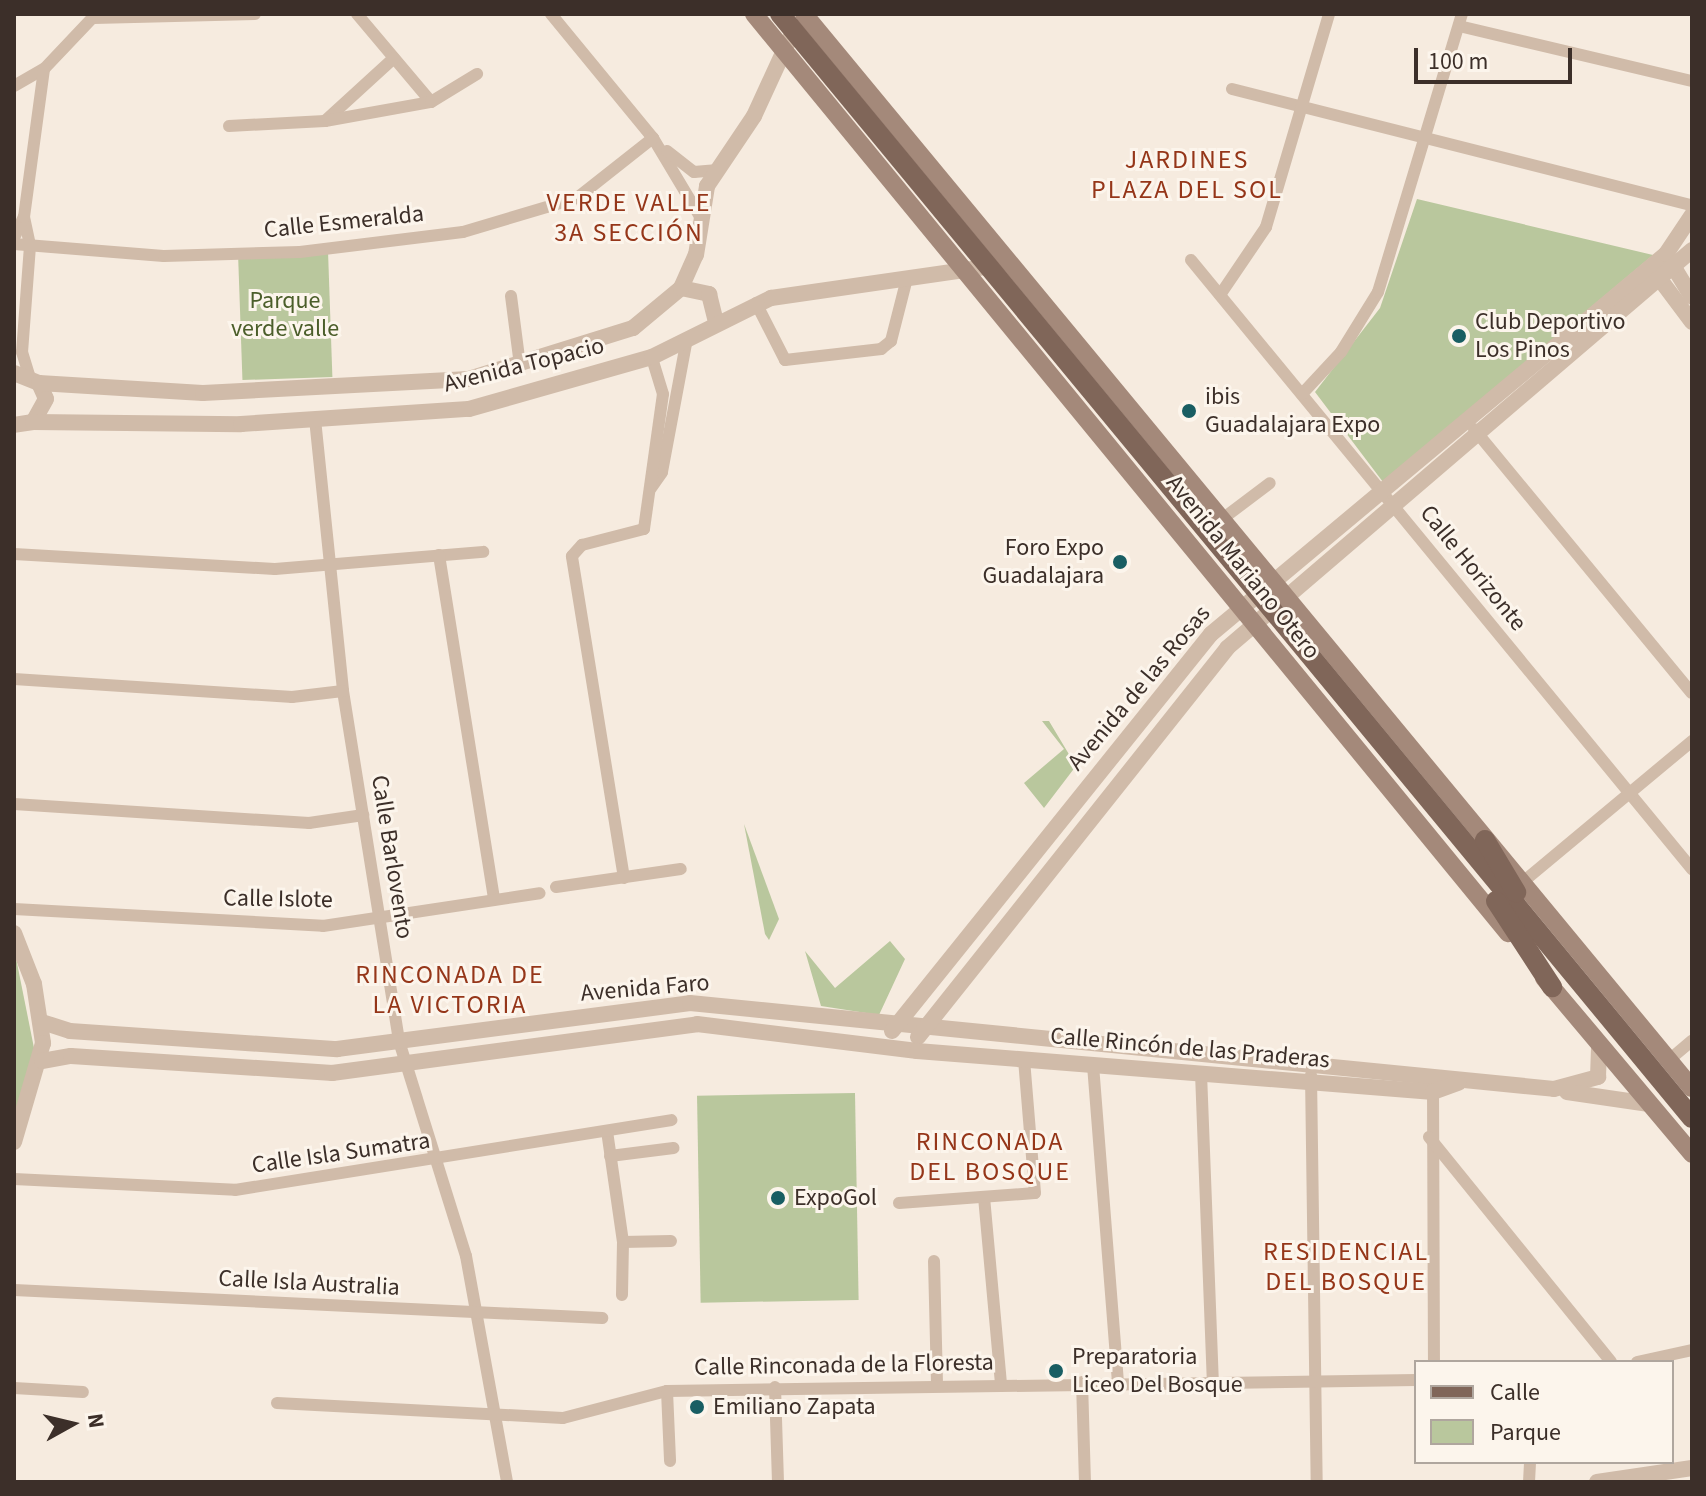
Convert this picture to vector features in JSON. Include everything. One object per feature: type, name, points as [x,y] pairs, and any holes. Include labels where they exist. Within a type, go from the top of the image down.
[{"type":"main road","name":"Avenida Mariano Otero","points":[[754,14],[1263,602],[1692,1118]]},
{"type":"main road","name":"Avenida Mariano Otero","points":[[780,14],[800,20],[1010,264],[1221,520],[1263,602],[1552,987],[1692,1154]]},
{"type":"main road","name":"Avenida Mariano Otero","points":[[800,20],[977,269]]},
{"type":"main road","name":"Avenida Mariano Otero","points":[[1263,602],[1524,881],[1692,1088]]},
{"type":"main road","points":[[1447,824],[1552,987]]},
{"type":"main road","points":[[1485,840],[1551,951]]},
{"type":"street","points":[[14,86],[44,69],[95,16],[255,14]]},
{"type":"street","points":[[357,14],[431,102]]},
{"type":"street","points":[[551,14],[653,138],[699,215]]},
{"type":"street","points":[[1220,295],[1266,227],[1329,14]]},
{"type":"street","name":"Avenida Topacio","points":[[27,378],[92,392],[238,393],[469,379],[589,346],[633,328],[681,288],[696,255],[699,215],[715,170],[754,116],[800,20]]},
{"type":"street","points":[[1302,394],[1374,301],[1460,20],[1692,81]]},
{"type":"street","points":[[325,121],[394,58]]},
{"type":"street","points":[[14,238],[24,217],[44,69]]},
{"type":"street","points":[[229,126],[325,121],[431,102],[477,74]]},
{"type":"street","points":[[1232,89],[1692,205]]},
{"type":"street","points":[[653,138],[694,172],[715,170]]},
{"type":"street","name":"Calle Esmeralda","points":[[14,244],[178,256],[300,252],[463,232],[577,198],[653,138]]},
{"type":"street","name":"Avenida de las Rosas","points":[[919,1029],[1263,602],[1382,492],[1666,254],[1692,215]]},
{"type":"street","points":[[24,217],[30,246],[22,352],[27,378],[46,406],[33,422]]},
{"type":"street","name":"Avenida de las Rosas","points":[[892,1026],[1211,634],[1263,602],[1394,506],[1662,282],[1692,250]]},
{"type":"street","points":[[1666,254],[1692,297]]},
{"type":"street","name":"Calle Horizonte","points":[[1191,260],[1692,869]]},
{"type":"street","name":"Avenida Topacio","points":[[14,425],[33,422],[315,419],[469,409],[652,357],[756,303],[1010,264]]},
{"type":"street","points":[[1650,266],[1692,322]]},
{"type":"street","points":[[756,303],[785,360],[881,349],[891,341],[907,278]]},
{"type":"street","points":[[681,288],[709,294],[716,323]]},
{"type":"street","points":[[511,296],[520,365]]},
{"type":"street","points":[[651,488],[662,472],[687,338]]},
{"type":"street","points":[[589,346],[584,363],[596,375]]},
{"type":"street","points":[[624,878],[572,556],[582,545],[642,533],[663,394],[652,357]]},
{"type":"street","name":"Calle Barlovento","points":[[315,419],[326,565],[343,691],[399,1041],[437,1161],[479,1314],[507,1482]]},
{"type":"street","points":[[1467,420],[1692,693]]},
{"type":"street","points":[[1221,520],[1270,483]]},
{"type":"street","points":[[14,554],[275,569],[483,552]]},
{"type":"street","points":[[439,555],[494,900]]},
{"type":"street","points":[[14,679],[292,697],[343,691]]},
{"type":"street","points":[[1524,881],[1692,741]]},
{"type":"street","points":[[14,804],[309,823],[363,815]]},
{"type":"street","points":[[556,887],[681,869]]},
{"type":"street","name":"Calle Islote","points":[[14,909],[323,926],[540,893]]},
{"type":"street","points":[[959,981],[972,931]]},
{"type":"street","points":[[14,933],[42,1022],[42,1061],[14,1142]]},
{"type":"street","name":"Avenida Faro","points":[[42,1022],[70,1031],[325,1049],[690,1003],[919,1029]]},
{"type":"street","name":"Avenida Faro","points":[[42,1061],[71,1056],[332,1073],[697,1024],[917,1051]]},
{"type":"street","points":[[890,1048],[892,1026]]},
{"type":"street","points":[[917,1051],[919,1029]]},
{"type":"street","name":"Calle Rincón de las Praderas","points":[[919,1029],[1435,1074],[1458,1083],[1554,1089],[1649,1104]]},
{"type":"street","name":"Calle Rincón de las Praderas","points":[[1554,1089],[1598,1077],[1596,1038]]},
{"type":"street","points":[[1669,1060],[1692,1041]]},
{"type":"street","name":"Calle Rincón de las Praderas","points":[[917,1051],[1433,1092],[1458,1083]]},
{"type":"street","points":[[899,1203],[1035,1193],[1024,1059]]},
{"type":"street","points":[[1311,1064],[1317,1482]]},
{"type":"street","points":[[1093,1065],[1118,1382]]},
{"type":"street","points":[[1201,1073],[1213,1380]]},
{"type":"street","points":[[1434,1360],[1429,1137],[1435,1074]]},
{"type":"street","name":"Calle Isla Sumatra","points":[[14,1179],[235,1190],[437,1161],[671,1120]]},
{"type":"street","points":[[607,1131],[623,1242],[622,1295]]},
{"type":"street","points":[[1429,1137],[1609,1360]]},
{"type":"street","points":[[610,1156],[673,1148]]},
{"type":"street","points":[[984,1197],[1001,1384]]},
{"type":"street","points":[[623,1242],[671,1241]]},
{"type":"street","points":[[934,1261],[937,1385]]},
{"type":"street","name":"Calle Isla Australia","points":[[14,1290],[602,1318]]},
{"type":"street","points":[[1646,1360],[1692,1350]]},
{"type":"street","name":"Calle Rinconada de la Floresta","points":[[277,1403],[496,1415],[597,1414],[667,1391],[1213,1380],[1414,1380]]},
{"type":"street","points":[[1082,1382],[1085,1482]]},
{"type":"street","points":[[775,1387],[778,1482]]},
{"type":"street","points":[[14,1388],[83,1392]]},
{"type":"street","points":[[667,1391],[670,1461]]},
{"type":"street","points":[[1597,1482],[1692,1468]]},
{"type":"green space","name":"Club Deportivo Los Pinos","points":[[1417,199],[1653,255],[1383,482],[1315,392],[1380,308]]},
{"type":"green space","name":"Parque verde valle","points":[[328,251],[332,377],[242,380],[238,254]]},
{"type":"green space","points":[[1042,721],[1049,721],[1076,766],[1044,808],[1024,783],[1064,749]]},
{"type":"green space","points":[[744,824],[779,919],[769,940],[765,934]]},
{"type":"green space","points":[[890,941],[905,959],[879,1015],[821,1006],[805,951],[835,988]]},
{"type":"green space","points":[[14,948],[35,1053],[14,1126]]},
{"type":"green space","name":"ExpoGol","points":[[855,1093],[859,1300],[701,1303],[697,1096]]},
{"type":"place","name":"Club Deportivo Los Pinos","points":[[1459,336]]},
{"type":"place","name":"ibis Guadalajara Expo","points":[[1189,411]]},
{"type":"place","name":"Foro Expo Guadalajara","points":[[1120,562]]},
{"type":"place","name":"ExpoGol","points":[[778,1198]]},
{"type":"place","name":"Preparatoria Liceo Del Bosque","points":[[1056,1371]]},
{"type":"place","name":"Emiliano Zapata","points":[[697,1407]]},
{"type":"district","name":"JARDINES PLAZA DEL SOL","points":[[1187,175]]},
{"type":"district","name":"VERDE VALLE 3A SECCIÓN","points":[[629,218]]},
{"type":"district","name":"RINCONADA DE LA VICTORIA","points":[[450,990]]},
{"type":"district","name":"RINCONADA DEL BOSQUE","points":[[990,1157]]},
{"type":"district","name":"RESIDENCIAL DEL BOSQUE","points":[[1346,1267]]}]
